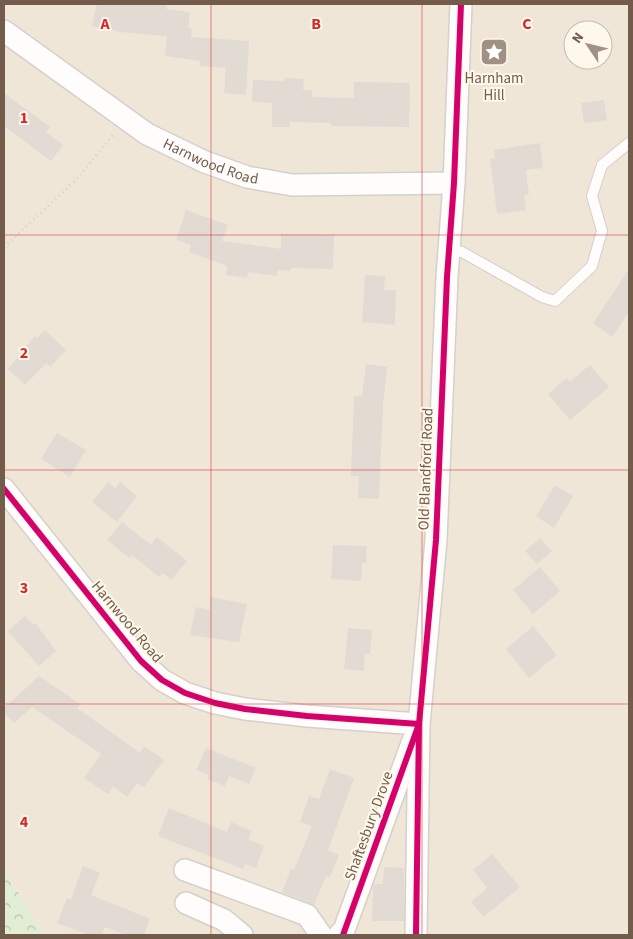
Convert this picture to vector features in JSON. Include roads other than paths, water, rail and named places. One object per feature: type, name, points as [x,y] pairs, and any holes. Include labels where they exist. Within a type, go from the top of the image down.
[{"type":"street","name":"Old Blandford Road","points":[[416,935],[419,724],[436,540],[449,250],[454,183],[460,4]]},
{"type":"street","name":"Harnwood Road","points":[[4,31],[147,134],[205,162],[247,176],[292,186],[454,183]]},
{"type":"street","name":"Harnwood Road","points":[[4,489],[141,661],[162,680],[184,693],[215,703],[245,709],[419,724]]},
{"type":"street","name":"Shaftesbury Drove","points":[[339,935],[344,930],[419,724]]},
{"type":"street","points":[[185,870],[307,915],[321,935]]},
{"type":"street","points":[[186,903],[224,920],[242,935]]},
{"type":"lane","points":[[449,250],[462,252],[542,297],[555,301],[592,266],[602,231],[592,196],[602,165],[629,143]]},
{"type":"place","name":"Harnham Hill","points":[[494,52]]}]
